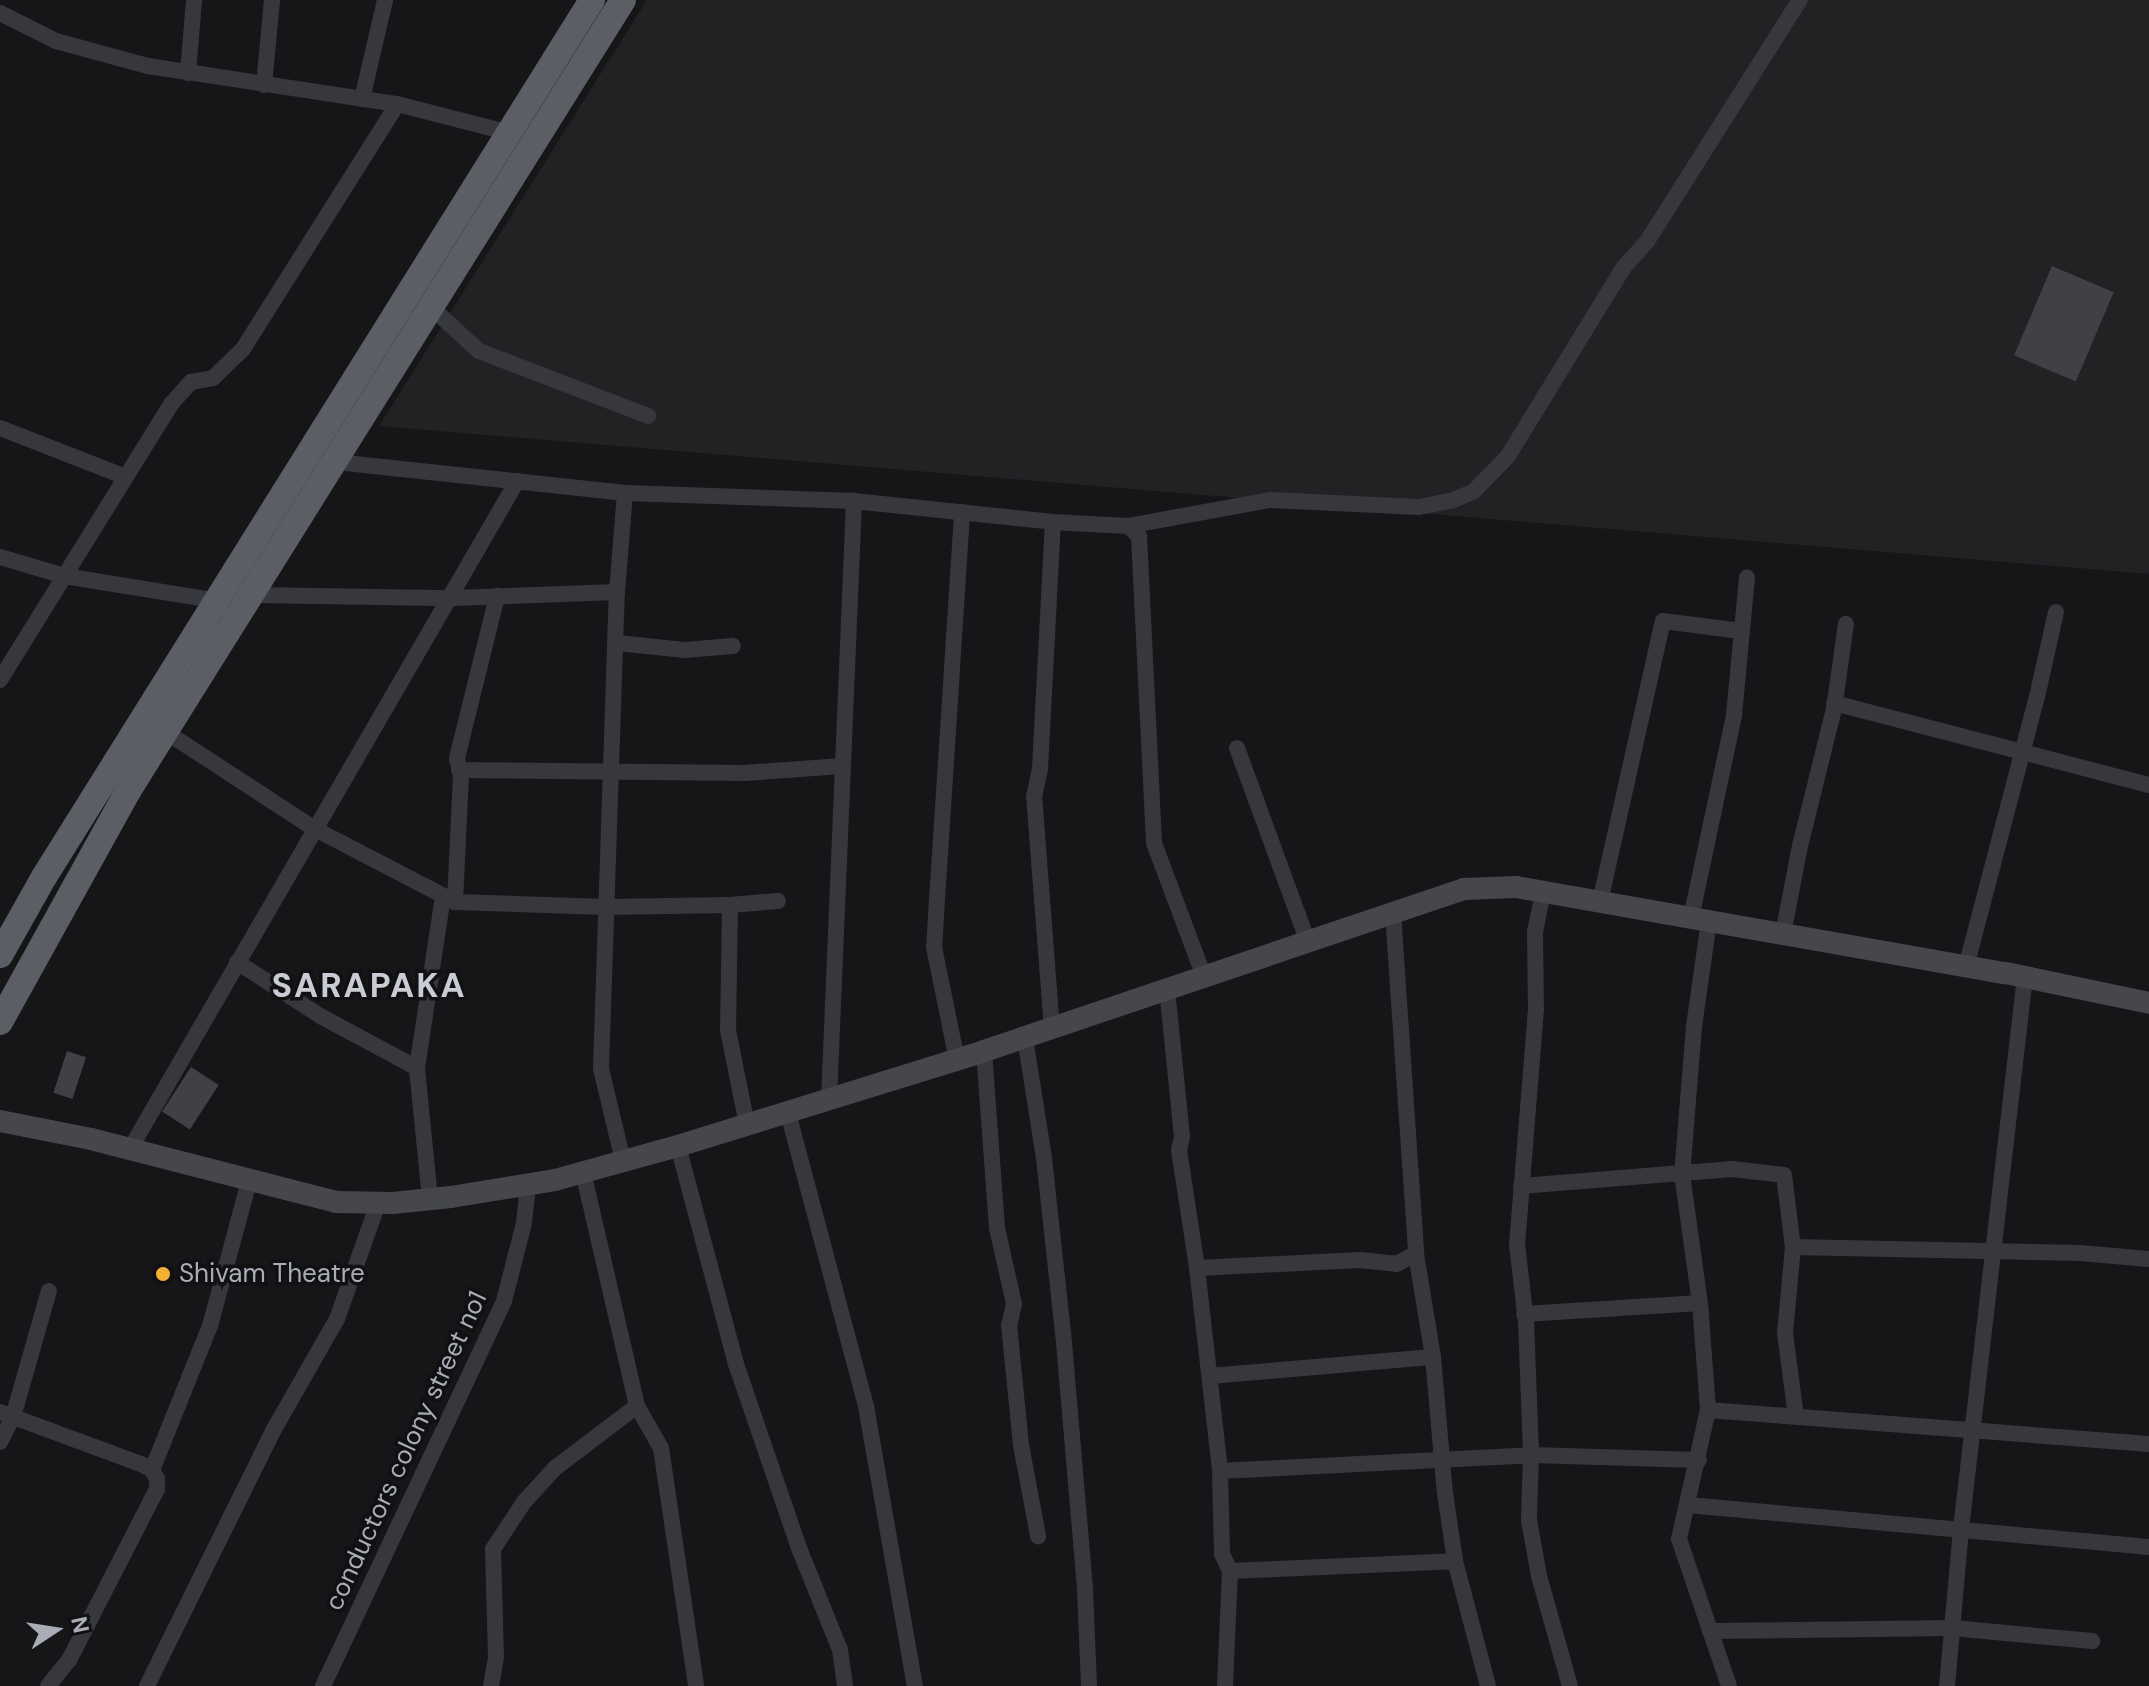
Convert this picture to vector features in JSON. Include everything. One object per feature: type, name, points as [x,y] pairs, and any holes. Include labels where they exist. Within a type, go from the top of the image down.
[{"type":"highway","points":[[0,955],[44,877],[592,0]]},
{"type":"highway","points":[[0,1022],[128,791],[623,0]]},
{"type":"main road","points":[[0,1121],[130,1149],[336,1202],[430,1199],[528,1185],[678,1146],[957,1060],[1464,889],[1516,887],[2025,977],[2149,1003]]},
{"type":"street","points":[[188,73],[194,0]]},
{"type":"street","points":[[264,85],[272,0]]},
{"type":"street","points":[[362,99],[385,0]]},
{"type":"street","points":[[336,462],[625,493],[854,501],[1053,522],[1128,526],[1270,500],[1419,507],[1451,501],[1474,491],[1508,456],[1624,267],[1648,240],[1800,0]]},
{"type":"street","points":[[0,13],[56,41],[188,73],[397,104],[510,133]]},
{"type":"street","points":[[0,680],[181,391],[191,382],[213,378],[243,349],[397,104]]},
{"type":"street","points":[[432,308],[479,351],[648,416]]},
{"type":"street","points":[[0,428],[126,477]]},
{"type":"street","points":[[130,1149],[453,598],[517,481]]},
{"type":"street","points":[[623,1161],[601,1069],[617,592],[625,493]]},
{"type":"street","points":[[829,1100],[854,501]]},
{"type":"street","points":[[957,1060],[934,947],[962,512]]},
{"type":"street","points":[[1052,1029],[1034,797],[1040,769],[1053,522]]},
{"type":"street","points":[[1128,526],[1139,536],[1154,843],[1204,977]]},
{"type":"street","points":[[0,557],[64,576],[218,601]]},
{"type":"street","points":[[1729,1686],[1679,1539],[1708,1410],[1700,1303],[1682,1174],[1700,920],[1734,715],[1747,578]]},
{"type":"street","points":[[253,595],[453,598],[617,592]]},
{"type":"street","points":[[430,1199],[417,1068],[449,899],[459,770],[457,758],[471,692],[480,675],[497,596]]},
{"type":"street","points":[[1966,967],[2023,753],[2056,612]]},
{"type":"street","points":[[1600,902],[1663,621],[1741,631]]},
{"type":"street","points":[[1783,934],[1834,703],[1846,624]]},
{"type":"street","points":[[617,643],[685,650],[733,646]]},
{"type":"street","points":[[1834,703],[2149,785]]},
{"type":"street","points":[[166,732],[315,829],[449,899],[606,907],[778,901]]},
{"type":"street","points":[[1237,748],[1308,942]]},
{"type":"street","points":[[459,770],[745,773],[842,766]]},
{"type":"street","points":[[1543,892],[1535,932],[1536,1009],[1517,1244],[1531,1455],[1529,1520],[1539,1576],[1570,1686]]},
{"type":"street","points":[[730,905],[728,1030],[747,1125]]},
{"type":"street","points":[[1393,913],[1416,1254],[1433,1357],[1455,1561],[1488,1686]]},
{"type":"street","points":[[237,962],[322,1017],[417,1068]]},
{"type":"street","points":[[1947,1686],[1961,1529],[2025,977]]},
{"type":"street","points":[[1167,989],[1182,1137],[1179,1150],[1197,1268],[1220,1471],[1222,1554],[1230,1571],[1225,1686]]},
{"type":"street","points":[[1025,1038],[1044,1158],[1064,1343],[1085,1590],[1089,1686]]},
{"type":"street","points":[[984,1051],[997,1228],[1014,1304],[1009,1325],[1019,1430],[1038,1536]]},
{"type":"street","points":[[788,1113],[866,1406],[915,1686]]},
{"type":"street","points":[[678,1146],[736,1364],[799,1548],[840,1650],[845,1686]]},
{"type":"street","points":[[1521,1186],[1732,1169],[1784,1175],[1793,1247],[1785,1333],[1796,1416]]},
{"type":"street","points":[[583,1172],[637,1406],[661,1448],[696,1686]]},
{"type":"street","points":[[48,1686],[69,1660],[157,1489],[152,1470],[210,1326],[249,1181]]},
{"type":"street","name":"conductors colony street no1","points":[[323,1686],[504,1301],[524,1223],[528,1185]]},
{"type":"street","points":[[147,1686],[273,1431],[337,1319],[378,1203]]},
{"type":"street","points":[[1793,1247],[2080,1253],[2149,1259]]},
{"type":"street","points":[[1197,1268],[1360,1260],[1396,1264],[1416,1254]]},
{"type":"street","points":[[0,1442],[49,1291]]},
{"type":"street","points":[[1524,1314],[1700,1303]]},
{"type":"street","points":[[1210,1376],[1433,1357]]},
{"type":"street","points":[[491,1686],[496,1657],[493,1549],[524,1502],[555,1468],[637,1406]]},
{"type":"street","points":[[1708,1410],[2149,1444]]},
{"type":"street","points":[[7,1415],[152,1470]]},
{"type":"street","points":[[1220,1471],[1531,1455],[1699,1460]]},
{"type":"street","points":[[1688,1505],[2149,1547]]},
{"type":"street","points":[[1230,1571],[1455,1561]]},
{"type":"street","points":[[1710,1631],[1952,1628],[2092,1641]]},
{"type":"shaded area","points":[[647,0],[2149,0],[2149,574],[379,426]]},
{"type":"building","points":[[2052,266],[2114,292],[2076,381],[2014,355]]},
{"type":"building","points":[[67,1051],[86,1057],[72,1099],[53,1093]]},
{"type":"building","points":[[191,1067],[219,1085],[190,1129],[162,1111]]},
{"type":"place","name":"Shivam Theatre","points":[[163,1274]]},
{"type":"district","name":"SARAPAKA","points":[[369,986]]}]
